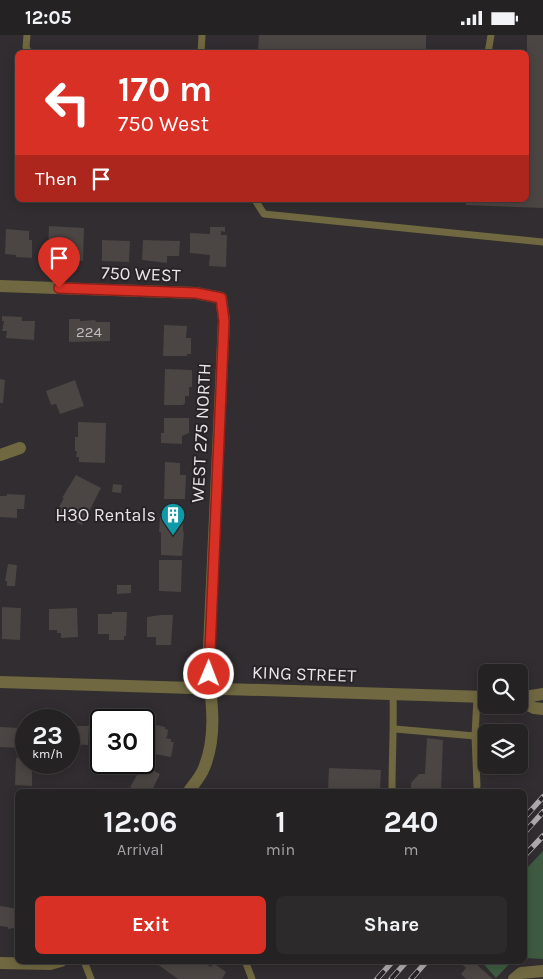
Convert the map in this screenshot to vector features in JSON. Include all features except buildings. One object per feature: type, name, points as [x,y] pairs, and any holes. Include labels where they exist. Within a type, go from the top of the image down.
[{"type":"street","name":"750 WEST","points":[[0,286],[196,293],[221,298]]},
{"type":"street","name":"WEST 275 NORTH","points":[[192,789],[204,769],[212,743],[213,705],[208,669],[224,321],[221,298]]},
{"type":"street","points":[[0,455],[20,448]]},
{"type":"street","name":"KING STREET","points":[[0,682],[478,697]]},
{"type":"street","points":[[528,697],[543,694]]},
{"type":"street","points":[[528,704],[534,708],[543,709]]},
{"type":"street","points":[[0,963],[15,963]]},
{"type":"street","points":[[514,979],[521,973],[543,971]]},
{"type":"lane","points":[[27,35],[28,50]]},
{"type":"lane","points":[[202,35],[202,50]]},
{"type":"lane","points":[[488,50],[491,35]]},
{"type":"lane","points":[[257,202],[264,214],[543,242]]},
{"type":"lane","points":[[392,789],[393,694]]},
{"type":"lane","points":[[478,786],[475,736],[479,714]]},
{"type":"lane","points":[[394,729],[475,736]]},
{"type":"lane","points":[[85,964],[91,979]]},
{"type":"lane","points":[[246,964],[252,979]]},
{"type":"green space","points":[[543,851],[543,959],[527,958],[527,868]]},
{"type":"green space","points":[[484,964],[509,964],[496,978]]},
{"type":"railway","points":[[527,815],[543,797]]},
{"type":"railway","points":[[527,830],[543,812]]},
{"type":"railway","points":[[527,853],[543,836]]},
{"type":"railway","points":[[377,979],[390,964]]},
{"type":"railway","points":[[391,979],[404,964]]},
{"type":"railway","points":[[411,979],[424,964]]},
{"type":"place","name":"H3O Rentals","points":[[173,536]]},
{"type":"route","points":[[59,288],[196,293],[221,298],[224,321],[209,674]]}]
